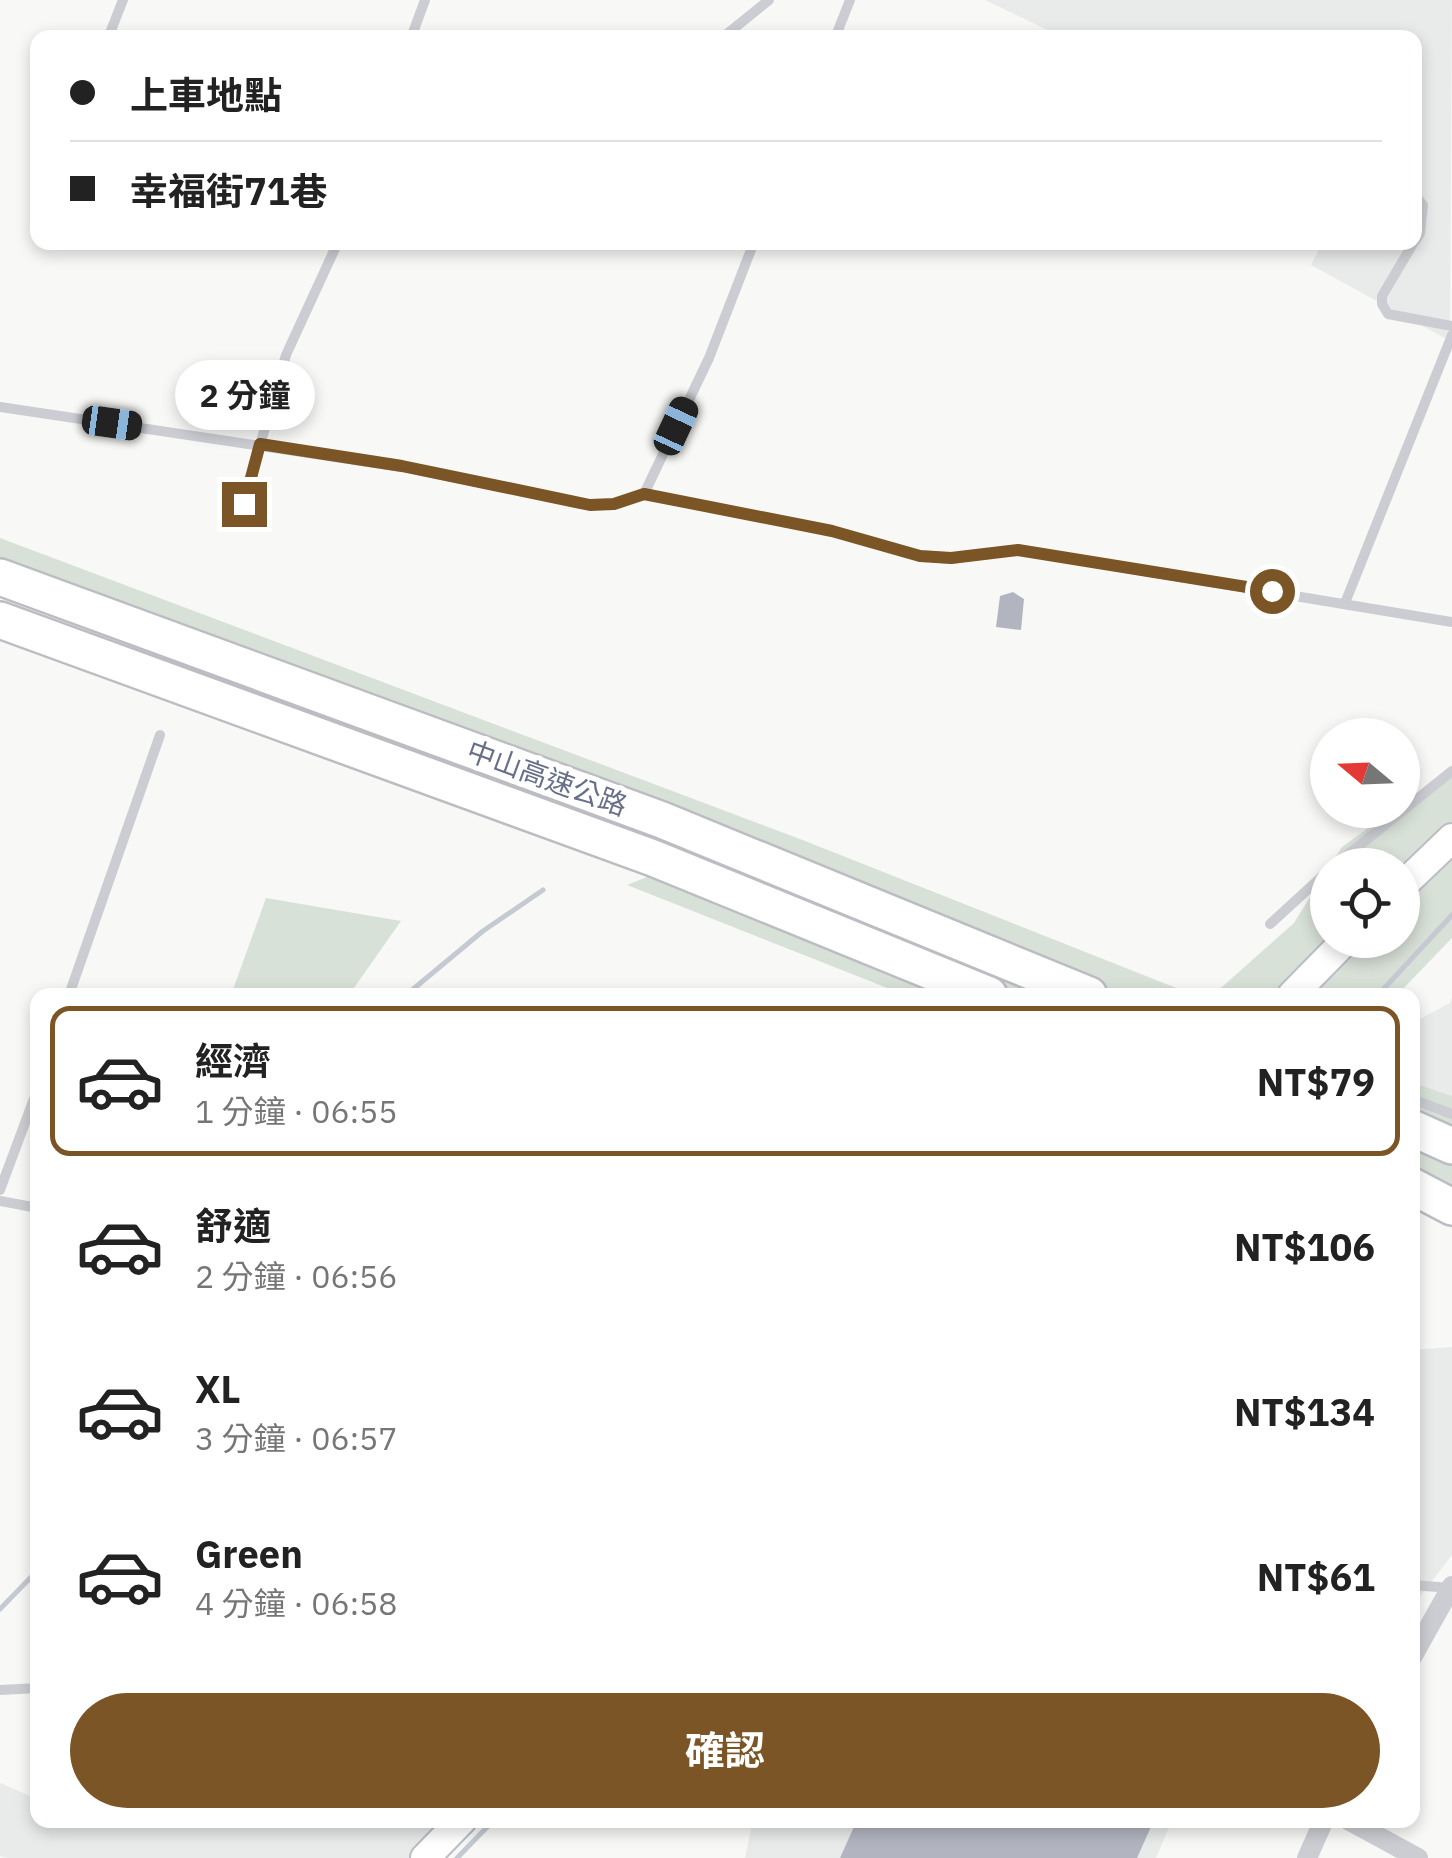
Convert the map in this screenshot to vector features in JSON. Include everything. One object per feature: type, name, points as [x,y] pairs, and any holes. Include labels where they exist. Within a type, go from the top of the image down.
[{"type":"highway","name":"中山高速公路","points":[[0,577],[662,820],[1071,988]]},
{"type":"highway","name":"中山高速公路","points":[[0,620],[653,858],[972,988]]},
{"type":"highway","points":[[1420,1126],[1452,1130]]},
{"type":"highway","points":[[1420,1129],[1452,1146]]},
{"type":"highway","points":[[1420,1176],[1452,1186]]},
{"type":"highway","points":[[1420,1190],[1452,1208]]},
{"type":"main road","points":[[1420,869],[1452,838]]},
{"type":"main road","points":[[1299,988],[1328,958]]},
{"type":"main road","points":[[425,1858],[454,1828]]},
{"type":"street","points":[[1420,1643],[1451,1587]]},
{"type":"street","points":[[1307,1858],[1320,1828]]},
{"type":"street","points":[[1363,1828],[1418,1858]]},
{"type":"lane","points":[[111,30],[123,0]]},
{"type":"lane","points":[[414,30],[425,0]]},
{"type":"lane","points":[[732,30],[769,0]]},
{"type":"lane","points":[[838,30],[850,0]]},
{"type":"lane","points":[[244,504],[286,355],[334,250]]},
{"type":"lane","points":[[644,494],[709,358],[751,250]]},
{"type":"lane","points":[[1409,250],[1382,296],[1382,304],[1388,314],[1452,326]]},
{"type":"lane","points":[[1345,603],[1452,335]]},
{"type":"lane","points":[[0,407],[402,466],[590,505],[614,504],[644,494],[832,531],[920,556],[951,558],[1018,550],[1452,622]]},
{"type":"lane","points":[[71,988],[160,734]]},
{"type":"lane","points":[[1356,848],[1452,771]]},
{"type":"lane","points":[[1270,924],[1310,887]]},
{"type":"lane","points":[[1420,1102],[1452,1114]]},
{"type":"lane","points":[[0,1190],[30,1110]]},
{"type":"lane","points":[[0,1201],[30,1207]]},
{"type":"lane","points":[[1420,1585],[1451,1587]]},
{"type":"lane","points":[[0,1690],[30,1688]]},
{"type":"shaded area","points":[[985,0],[1452,0],[1450,341],[1311,265],[1318,250],[1422,250],[1422,30],[1047,30]]},
{"type":"shaded area","points":[[0,538],[800,839],[1176,988],[887,988],[627,885],[731,843],[0,566]]},
{"type":"shaded area","points":[[1452,768],[1452,938],[1404,988],[1221,988],[1294,923],[1310,897],[1310,958],[1420,958],[1420,848],[1342,847],[1368,828],[1420,828],[1420,791]]},
{"type":"shaded area","points":[[266,898],[401,921],[354,988],[234,988]]},
{"type":"shaded area","points":[[1452,997],[1452,1096],[1420,1085],[1420,1019],[1450,1003]]},
{"type":"shaded area","points":[[1420,1085],[1452,1096],[1452,1227],[1420,1210]]},
{"type":"shaded area","points":[[1452,1347],[1452,1555],[1420,1597],[1420,1349]]},
{"type":"shaded area","points":[[0,1783],[30,1796],[30,1828],[440,1828],[414,1858],[0,1856]]},
{"type":"shaded area","points":[[751,1828],[1169,1828],[1156,1858],[745,1858]]},
{"type":"building","points":[[1013,592],[1024,599],[1021,630],[996,627],[1000,596]]},
{"type":"building","points":[[853,1828],[1150,1828],[1137,1858],[840,1858]]},
{"type":"waterway","points":[[414,988],[483,931],[543,890]]},
{"type":"waterway","points":[[1384,988],[1452,915]]},
{"type":"waterway","points":[[0,1609],[30,1578]]},
{"type":"waterway","points":[[457,1858],[486,1828]]},
{"type":"route","points":[[244,504],[260,444],[402,466],[590,505],[614,504],[644,494],[832,531],[920,556],[951,558],[1018,550],[1272,591]]}]
